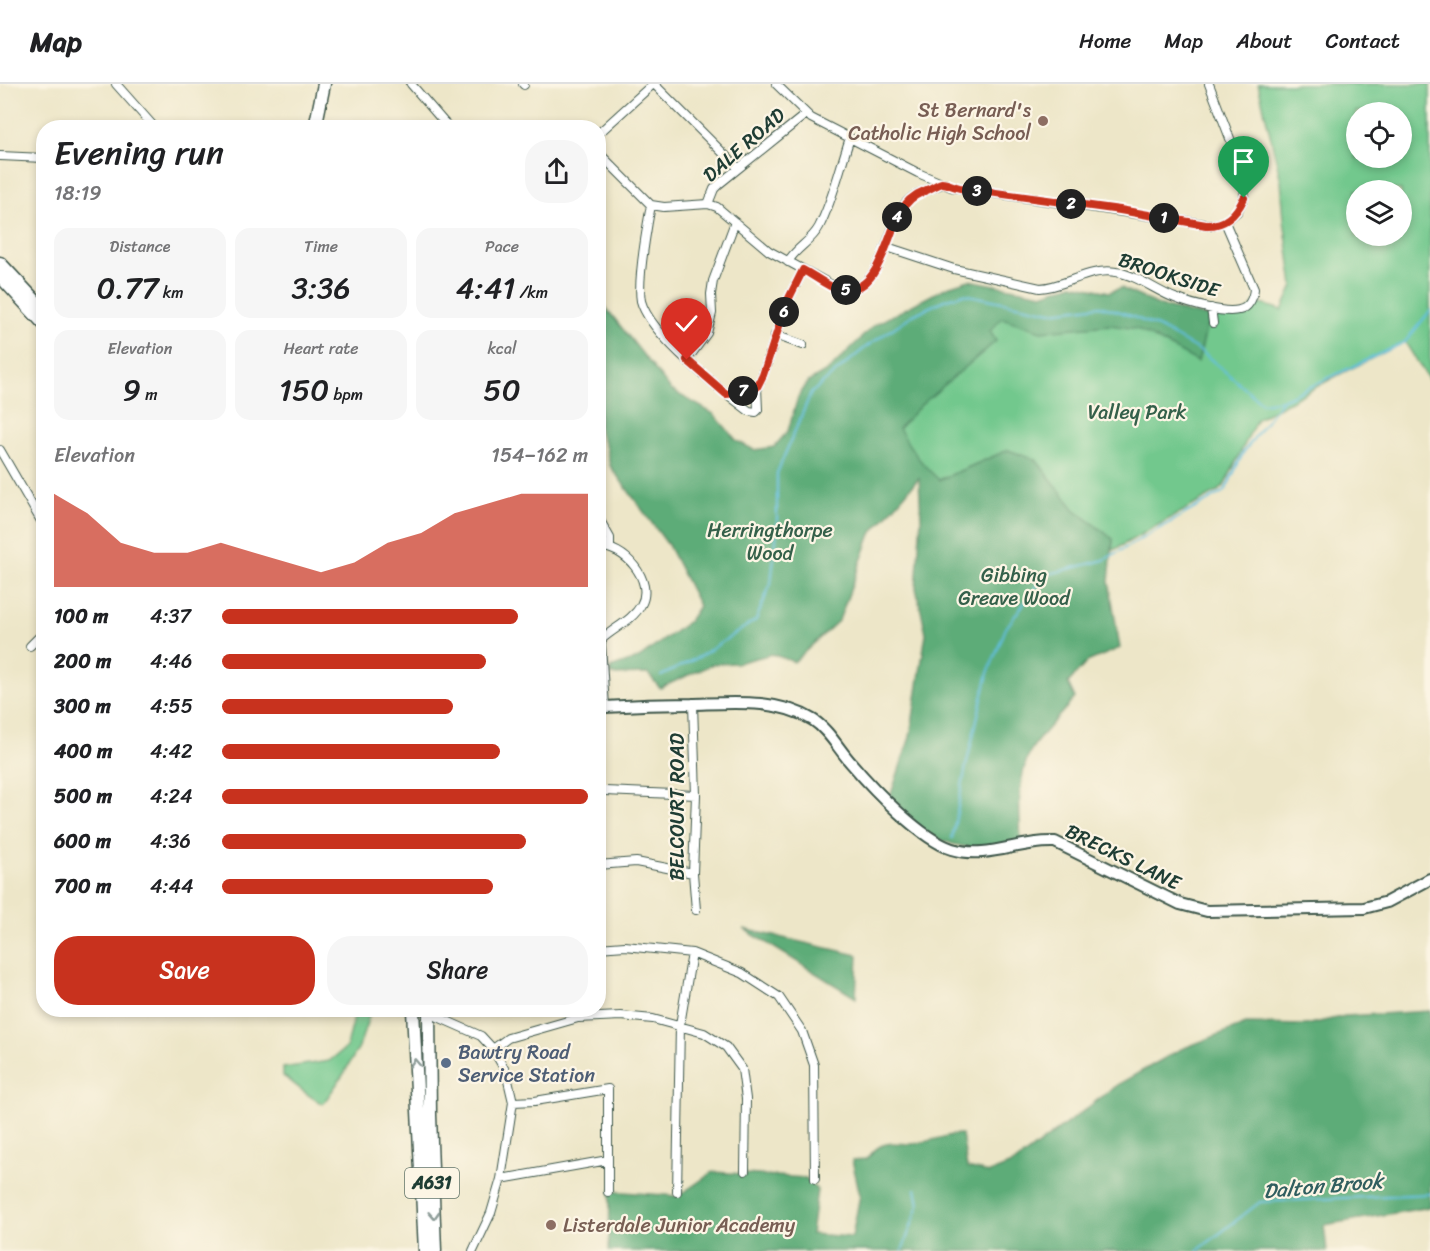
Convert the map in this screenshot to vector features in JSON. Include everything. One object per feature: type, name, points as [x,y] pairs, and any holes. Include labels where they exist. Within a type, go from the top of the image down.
[{"type":"main road","points":[[317,120],[324,84]]},
{"type":"main road","points":[[0,263],[36,301]]},
{"type":"main road","points":[[0,276],[36,315]]},
{"type":"main road","name":"A631","points":[[413,1017],[425,1251]]},
{"type":"main road","name":"A631","points":[[434,1017],[430,1030],[430,1114],[435,1251]]},
{"type":"main road","points":[[414,1034],[418,1038],[423,1038],[430,1030]]},
{"type":"street","points":[[116,84],[148,120]]},
{"type":"street","points":[[411,84],[442,120]]},
{"type":"street","points":[[606,127],[653,84],[738,168]]},
{"type":"street","points":[[776,84],[806,114],[942,183],[960,188],[1120,210],[1206,225],[1225,222],[1232,217],[1241,206],[1246,180],[1209,84]]},
{"type":"street","name":"DALE ROAD","points":[[708,204],[714,189],[806,114]]},
{"type":"street","points":[[788,262],[791,256],[808,243],[819,227],[850,138]]},
{"type":"street","points":[[0,156],[36,158]]},
{"type":"street","points":[[606,160],[651,205],[664,207],[708,204],[717,207],[760,244],[788,262],[839,289],[847,290],[855,288],[873,274],[881,262],[893,226],[907,202],[914,196],[942,183]]},
{"type":"street","points":[[651,205],[641,281],[641,300],[654,324],[687,360],[749,411],[756,412],[759,406],[757,387],[787,302],[803,270]]},
{"type":"street","points":[[687,360],[707,333],[712,313],[713,281],[735,222]]},
{"type":"street","name":"BROOKSIDE","points":[[887,247],[954,269],[1040,288],[1098,273],[1115,271],[1174,298],[1211,308],[1239,310],[1249,304],[1253,297],[1252,280],[1225,222]]},
{"type":"street","points":[[1211,308],[1213,323]]},
{"type":"street","points":[[775,335],[803,345]]},
{"type":"street","points":[[726,394],[757,387]]},
{"type":"street","points":[[0,450],[36,512]]},
{"type":"street","points":[[606,531],[610,538],[610,547]]},
{"type":"street","points":[[606,547],[627,558],[638,573],[644,591],[644,599],[637,611],[606,634]]},
{"type":"street","points":[[30,646],[36,640]]},
{"type":"street","name":"BRECKS LANE","points":[[606,708],[739,702],[791,711],[814,721],[883,796],[924,834],[939,844],[954,850],[976,854],[1039,841],[1055,842],[1180,904],[1207,911],[1364,908],[1387,902],[1430,879]]},
{"type":"street","name":"BELCOURT ROAD","points":[[693,704],[696,795],[693,873],[696,910]]},
{"type":"street","points":[[606,790],[696,795]]},
{"type":"street","points":[[606,864],[636,862],[693,873]]},
{"type":"street","points":[[606,947],[625,946],[692,953],[742,973],[779,997],[802,1031],[814,1065],[815,1179]]},
{"type":"street","points":[[677,1192],[680,1025],[692,953]]},
{"type":"street","points":[[445,1017],[481,1036],[493,1049],[507,1072],[513,1102],[501,1179],[491,1213],[473,1251]]},
{"type":"street","points":[[493,1049],[508,1038],[578,1018],[600,1017]]},
{"type":"street","points":[[606,1017],[653,1019],[680,1025],[704,1034],[726,1047],[742,1069],[746,1099],[745,1171]]},
{"type":"street","points":[[513,1102],[535,1101],[617,1087]]},
{"type":"street","points":[[608,1089],[608,1192]]},
{"type":"street","points":[[501,1179],[608,1161]]},
{"type":"green space","name":"Valley Park","points":[[1258,84],[1430,84],[1430,382],[1405,342],[1342,373],[1257,419],[1225,484],[1217,492],[1112,551],[1113,539],[1074,509],[1036,460],[1008,450],[939,480],[907,443],[899,428],[990,331],[1008,288],[1042,294],[1073,284],[1109,292],[1121,288],[1160,306],[1209,317],[1229,317],[1246,313],[1255,302],[1282,310],[1293,286],[1281,181]]},
{"type":"green space","points":[[969,280],[1042,294],[1073,284],[1109,292],[1121,288],[1160,306],[1209,317],[1198,362],[1137,329],[1110,325],[1041,331],[1002,318],[990,331],[996,341],[921,405],[899,428],[916,456],[939,480],[1008,450],[1036,460],[1074,509],[1113,539],[1109,582],[1120,648],[1087,662],[1068,683],[1075,698],[1033,746],[1021,785],[1021,841],[983,847],[958,845],[934,837],[923,830],[890,797],[910,737],[926,633],[916,588],[921,519],[919,478],[871,534],[839,620],[794,662],[772,654],[737,663],[713,664],[660,688],[648,674],[610,675],[610,668],[639,658],[689,621],[699,606],[668,545],[610,466],[606,449],[606,308],[671,390],[714,414],[737,441],[754,450],[774,447],[788,431],[798,397],[808,382],[830,369],[874,325],[947,287]]},
{"type":"green space","points":[[744,929],[858,955],[856,998]]},
{"type":"green space","points":[[1430,1011],[1430,1207],[1324,1225],[1327,1251],[609,1251],[610,1191],[678,1196],[713,1172],[806,1178],[817,1190],[811,1234],[852,1237],[860,1195],[852,1160],[867,1159],[883,1145],[916,1144],[962,1134],[967,1168],[989,1173],[1014,1163],[1119,1084],[1179,1050],[1246,1024],[1306,1025],[1345,1016]]},
{"type":"green space","points":[[354,1017],[369,1017],[359,1047],[323,1104],[283,1076],[283,1068],[329,1061],[347,1047]]},
{"type":"waterway","points":[[661,676],[699,657],[756,620],[771,583],[777,531],[777,473],[811,393],[866,347],[911,316],[944,300],[964,294],[1051,312],[1100,306],[1121,312],[1158,327],[1202,352],[1262,403],[1282,400],[1405,342],[1430,311]]},
{"type":"waterway","points":[[952,838],[988,673],[1006,628],[1045,575],[1104,560],[1225,491],[1243,453],[1282,400]]},
{"type":"waterway","points":[[902,1251],[919,1205],[916,1189]]},
{"type":"waterway","name":"Dalton Brook","points":[[1197,1251],[1260,1202],[1430,1194]]},
{"type":"place","name":"St Bernard's Catholic High School","points":[[1043,121]]},
{"type":"place","name":"Bawtry Road Service Station","points":[[446,1063]]},
{"type":"place","name":"Listerdale Junior Academy","points":[[551,1225]]},
{"type":"route","points":[[687,360],[726,394],[757,387],[787,302],[803,270],[839,289],[855,288],[873,274],[881,262],[893,226],[907,202],[914,196],[942,183],[951,187],[1120,210],[1206,225],[1225,222],[1237,212],[1244,198]]},
{"type":"park label","name":"Herringthorpe Wood","points":[[770,542]]},
{"type":"park label","name":"Gibbing Greave Wood","points":[[1014,586]]}]
